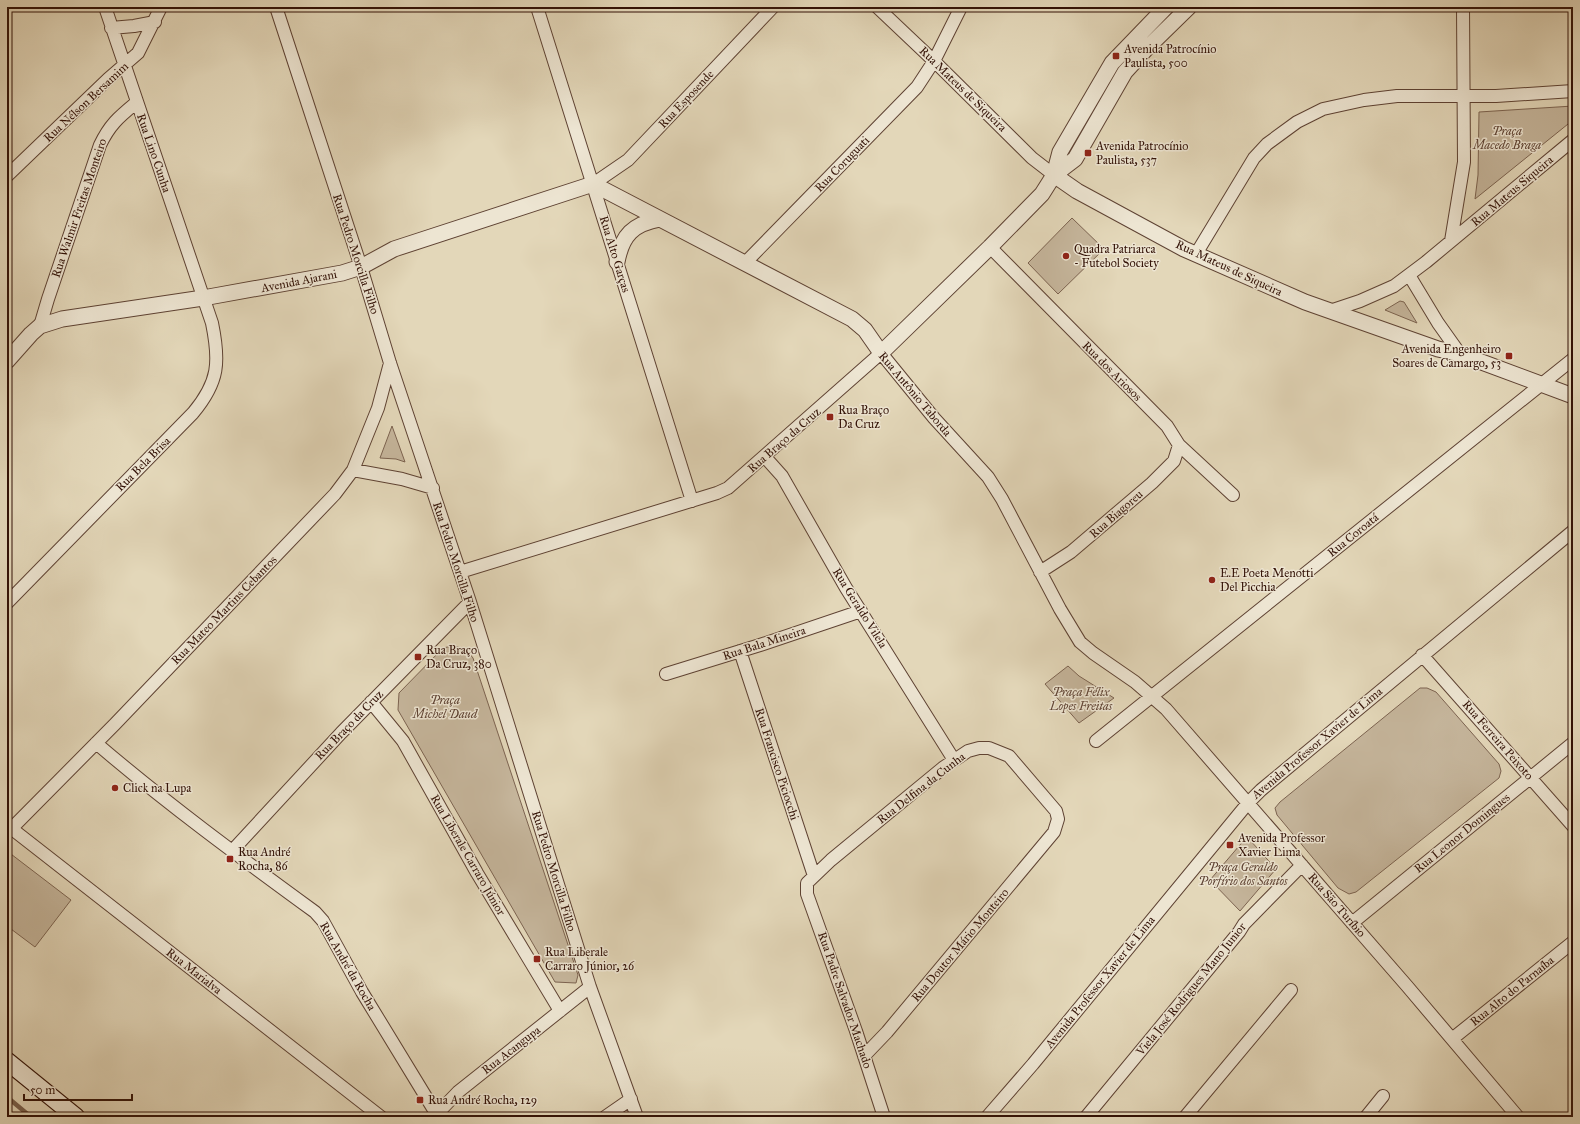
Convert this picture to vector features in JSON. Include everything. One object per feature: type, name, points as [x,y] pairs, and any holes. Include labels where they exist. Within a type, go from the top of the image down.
[{"type":"main road","points":[[7,1061],[76,1117]]},
{"type":"street","name":"Rua Lino Cunha","points":[[105,7],[203,298]]},
{"type":"street","name":"Rua Nélson Bersamim","points":[[7,176],[138,53],[155,22],[161,7]]},
{"type":"street","name":"Rua Pedro Morcilla Filho","points":[[276,7],[361,267],[390,363],[470,602],[590,987],[637,1117]]},
{"type":"street","name":"Rua Alto Garças","points":[[537,7],[692,501]]},
{"type":"street","name":"Rua Mateus de Siqueira","points":[[877,7],[1032,158],[1077,191],[1196,254],[1305,302],[1438,349],[1460,354],[1573,396]]},
{"type":"street","name":"Rua Coruguati","points":[[745,264],[917,86],[934,61],[961,7]]},
{"type":"street","points":[[1054,175],[1060,152],[1112,63],[1166,7]]},
{"type":"street","points":[[1054,175],[1075,159],[1125,72],[1189,7]]},
{"type":"street","points":[[1330,311],[1360,301],[1394,286],[1451,241],[1464,162],[1463,7]]},
{"type":"street","name":"Rua Esposende","points":[[593,184],[628,160],[768,9]]},
{"type":"street","points":[[111,28],[155,22]]},
{"type":"street","points":[[1196,254],[1254,158],[1267,144],[1297,122],[1323,109],[1364,100],[1397,96],[1463,96],[1573,91]]},
{"type":"street","name":"Rua Walmir Freitas Monteiro","points":[[40,326],[100,145],[108,129],[120,116],[137,102]]},
{"type":"street","name":"Rua Mateus Siqueira","points":[[1451,241],[1573,140]]},
{"type":"street","name":"Rua Braço da Cruz","points":[[460,572],[692,501],[728,488],[881,353],[1042,194],[1054,175]]},
{"type":"street","name":"Avenida Ajarani","points":[[7,361],[40,326],[62,319],[203,298],[316,279],[342,273],[361,267],[394,249],[593,184]]},
{"type":"street","name":"Rua Antônio Taborda","points":[[593,184],[852,319],[865,330],[881,353],[934,418],[988,477],[1002,499],[1060,609],[1080,642],[1092,653],[1135,682],[1152,696]]},
{"type":"street","points":[[617,262],[619,249],[626,237],[635,228],[647,221],[660,219]]},
{"type":"street","name":"Rua dos Ariosos","points":[[990,247],[1167,426],[1179,445],[1233,495]]},
{"type":"street","points":[[1409,275],[1438,323],[1460,354]]},
{"type":"street","name":"Rua Bela Brisa","points":[[7,603],[193,413],[205,398],[214,380],[217,361],[215,338],[203,298]]},
{"type":"street","name":"Rua Coroatá","points":[[1096,741],[1573,359]]},
{"type":"street","name":"Rua Mateo Martins Cebantos","points":[[9,827],[96,743],[335,494],[353,470],[378,408],[390,363]]},
{"type":"street","name":"Rua Biagoreu","points":[[1040,572],[1071,552],[1152,483],[1174,461],[1179,445]]},
{"type":"street","name":"Rua Geraldo Vilela","points":[[765,456],[782,476],[861,611],[954,760]]},
{"type":"street","points":[[353,470],[402,479],[433,488]]},
{"type":"street","name":"Avenida Professor Xavier de Lima","points":[[987,1117],[1033,1064],[1248,803],[1261,790],[1573,531]]},
{"type":"street","name":"Rua Braço da Cruz","points":[[232,851],[371,702],[470,602]]},
{"type":"street","name":"Rua Bala Mineira","points":[[666,674],[861,611]]},
{"type":"street","name":"Rua Francisco Piciocchi","points":[[740,651],[810,880]]},
{"type":"street","name":"Rua Ferreira Peixoto","points":[[1422,655],[1573,826]]},
{"type":"street","name":"Rua São Turíbio","points":[[1152,696],[1166,709],[1302,865],[1518,1117]]},
{"type":"street","name":"Rua Liberale Carraro Júnior","points":[[371,702],[404,741],[477,873],[560,1011]]},
{"type":"street","name":"Rua André da Rocha","points":[[96,743],[125,768],[232,851],[315,912],[323,921],[362,992],[436,1116]]},
{"type":"street","name":"Rua Leonor Domingues","points":[[1352,923],[1573,743]]},
{"type":"street","name":"Rua Delfina da Cunha","points":[[810,880],[944,766],[968,751],[979,748],[994,750],[1009,756],[1056,811],[1058,819],[1054,832]]},
{"type":"street","name":"Rua Marialva","points":[[9,827],[381,1117]]},
{"type":"street","name":"Rua Doutor Mário Monteiro","points":[[864,1056],[887,1032],[1054,832]]},
{"type":"street","name":"Viela José Rodrigues Mano Junior","points":[[1086,1117],[1244,924],[1302,865]]},
{"type":"street","name":"Rua Padre Salvador Machado","points":[[810,880],[807,894],[884,1117]]},
{"type":"street","name":"Rua Alto do Parnaíba","points":[[1452,1039],[1573,942]]},
{"type":"street","name":"Rua Acangupa","points":[[436,1116],[458,1092],[590,987]]},
{"type":"street","points":[[1185,1117],[1291,990]]},
{"type":"street","points":[[1366,1117],[1383,1096]]},
{"type":"street","points":[[605,1117],[631,1099]]},
{"type":"green space","name":"Praça Macedo Braga","points":[[1573,106],[1573,120],[1475,199],[1478,175],[1479,112]]},
{"type":"green space","name":"Quadra Patriarca - Futebol Society","points":[[1072,218],[1104,249],[1058,294],[1028,263]]},
{"type":"green space","points":[[1400,301],[1404,302],[1417,323],[1385,310]]},
{"type":"green space","points":[[392,426],[405,462],[396,459],[380,458]]},
{"type":"green space","name":"Praça Michel Daud","points":[[452,646],[464,649],[473,658],[578,975],[576,983],[555,982],[398,710],[399,693],[443,648]]},
{"type":"green space","name":"Praça Félix Lopes Freitas","points":[[1068,666],[1079,676],[1114,698],[1079,723],[1045,684]]},
{"type":"green space","points":[[1420,688],[1427,688],[1436,692],[1499,764],[1501,771],[1499,778],[1356,892],[1349,894],[1338,888],[1277,815],[1275,808],[1280,802]]},
{"type":"green space","name":"Praça Geraldo Porfírio dos Santos","points":[[1245,839],[1249,839],[1276,869],[1240,911],[1210,880]]},
{"type":"green space","points":[[7,851],[71,900],[35,947],[7,926]]},
{"type":"waterway","points":[[7,1097],[31,1117]]},
{"type":"place","name":"Avenida Patrocínio Paulista, 500","points":[[1116,56]]},
{"type":"place","name":"Avenida Patrocínio Paulista, 537","points":[[1088,153]]},
{"type":"place","name":"Quadra Patriarca - Futebol Society","points":[[1066,256]]},
{"type":"place","name":"Avenida Engenheiro Soares de Camargo, 53","points":[[1509,356]]},
{"type":"place","name":"Rua Braço Da Cruz","points":[[830,417]]},
{"type":"place","name":"E.E Poeta Menotti Del Picchia","points":[[1212,580]]},
{"type":"place","name":"Rua Braço Da Cruz, 380","points":[[418,657]]},
{"type":"place","name":"Click na Lupa","points":[[115,788]]},
{"type":"place","name":"Avenida Professor Xavier Lima","points":[[1230,845]]},
{"type":"place","name":"Rua André Rocha, 86","points":[[230,859]]},
{"type":"place","name":"Rua Liberale Carraro Júnior, 26","points":[[537,959]]},
{"type":"place","name":"Rua André Rocha, 129","points":[[420,1100]]}]
